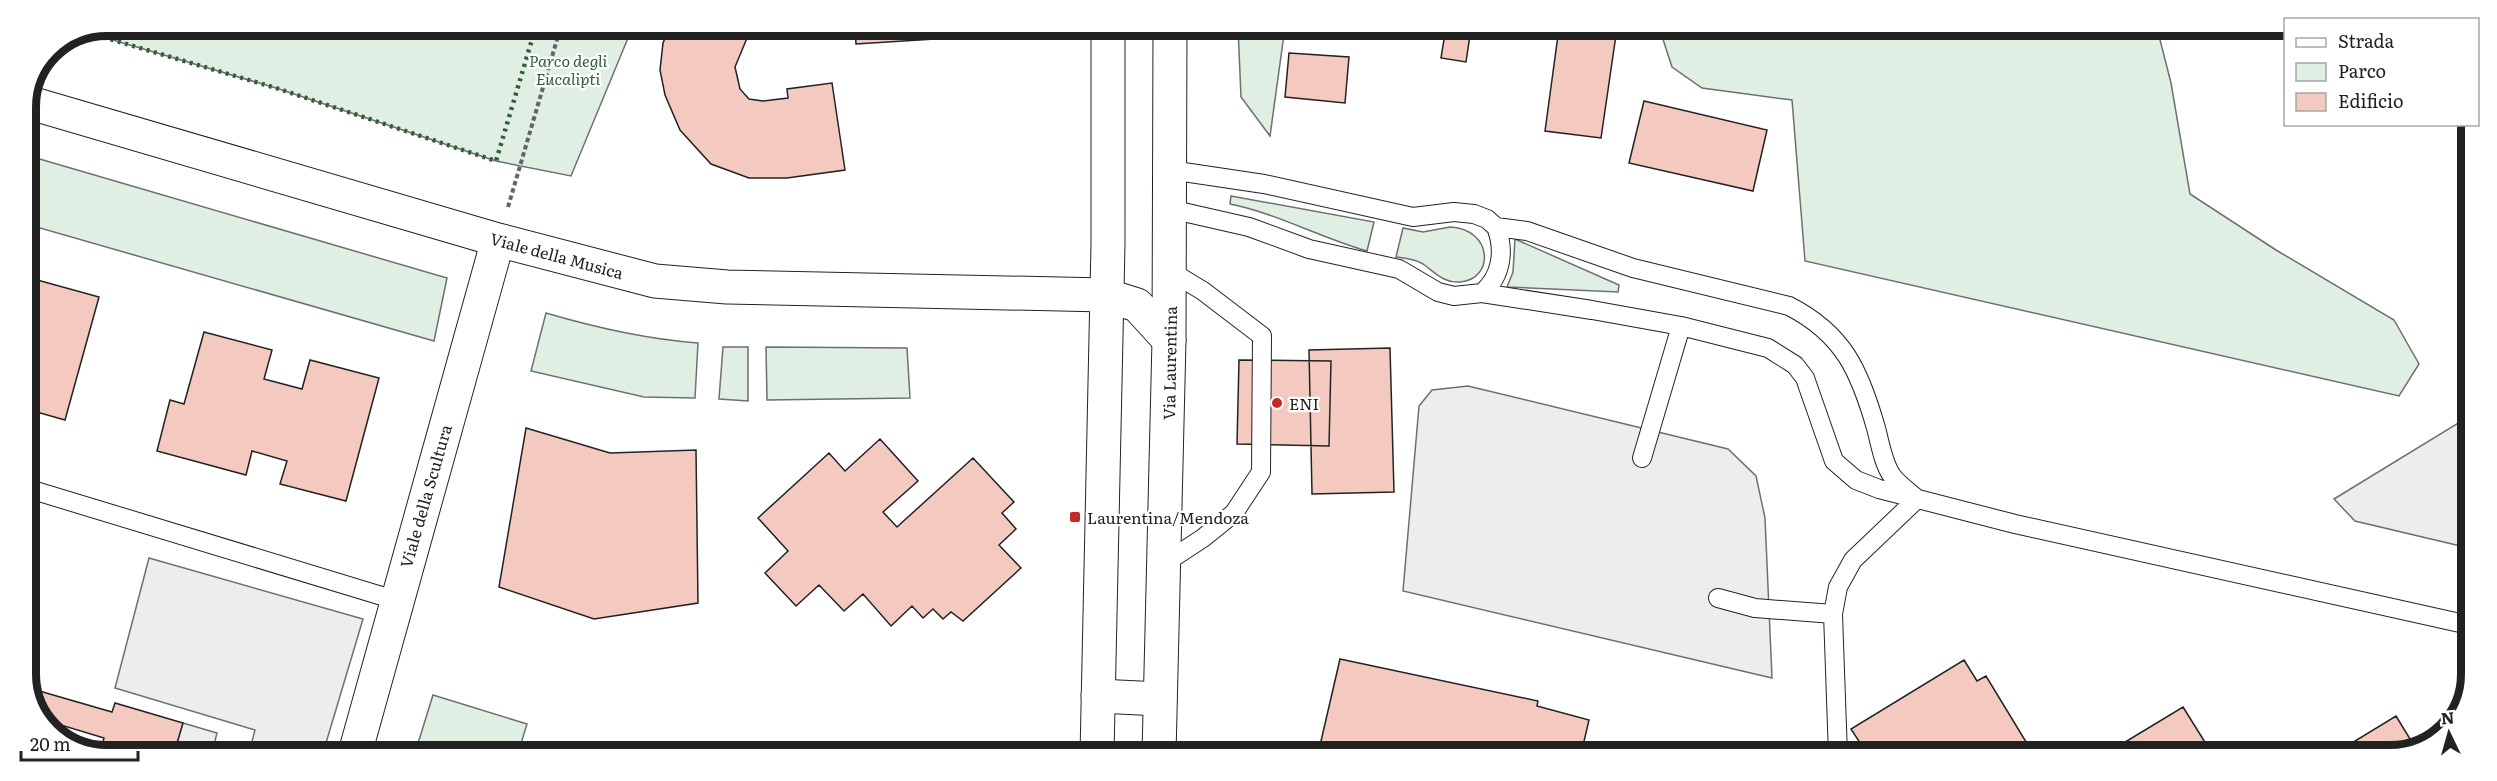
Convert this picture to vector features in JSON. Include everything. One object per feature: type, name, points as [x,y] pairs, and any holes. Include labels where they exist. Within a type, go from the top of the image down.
[{"type":"street","points":[[1097,745],[1108,36]]},
{"type":"street","name":"Via Laurentina","points":[[1159,745],[1170,340],[1170,36]]},
{"type":"street","name":"Viale della Musica","points":[[36,105],[498,240],[655,281],[727,288],[1105,295],[1137,305],[1170,340]]},
{"type":"street","name":"Viale della Scultura","points":[[357,745],[395,600],[498,240]]},
{"type":"street","points":[[1098,696],[1160,699]]},
{"type":"lane","points":[[1170,170],[1264,184],[1396,215],[1424,217],[1454,212],[1474,214],[1487,219],[1496,227],[1501,246],[1498,272],[1482,293]]},
{"type":"lane","points":[[1170,209],[1235,223],[1309,249],[1400,269],[1438,292],[1454,296],[1482,293],[1681,326],[1739,339],[1782,355],[1805,378],[1834,461],[1856,480],[1917,499],[2015,524],[2461,624]]},
{"type":"lane","points":[[1496,227],[1527,231],[1633,268],[1764,298],[1790,306],[1811,317],[1835,340],[1856,368],[1866,389],[1885,459],[1892,476],[1917,499]]},
{"type":"lane","points":[[1164,563],[1203,538],[1234,513],[1261,472],[1262,336],[1203,291],[1170,271]]},
{"type":"lane","points":[[1642,458],[1681,326]]},
{"type":"lane","points":[[36,491],[395,600]]},
{"type":"lane","points":[[1838,745],[1833,614],[1838,586],[1853,560],[1917,499]]},
{"type":"lane","points":[[1718,598],[1755,608],[1833,614]]},
{"type":"path","points":[[519,166],[558,36]]},
{"type":"green space","name":"Parco degli Eucalipti","points":[[101,36],[629,36],[571,176],[496,161],[276,88]]},
{"type":"green space","points":[[1238,36],[1284,36],[1270,136],[1241,97]]},
{"type":"green space","points":[[1662,36],[2159,36],[2171,83],[2190,194],[2276,250],[2394,320],[2419,364],[2399,396],[1805,261],[1792,100],[1702,88],[1672,67]]},
{"type":"green space","points":[[36,158],[447,278],[434,341],[36,227]]},
{"type":"green space","points":[[1231,196],[1374,222],[1367,251],[1264,213],[1230,204]]},
{"type":"green space","points":[[1450,227],[1464,230],[1475,236],[1481,244],[1484,264],[1471,279],[1460,282],[1449,281],[1420,262],[1396,257],[1403,228],[1423,232]]},
{"type":"green space","points":[[1515,239],[1619,285],[1618,292],[1507,287],[1513,272]]},
{"type":"green space","points":[[546,313],[621,332],[698,343],[695,398],[644,397],[531,371]]},
{"type":"green space","points":[[723,347],[748,347],[748,401],[719,399]]},
{"type":"green space","points":[[766,347],[907,348],[910,398],[767,400]]},
{"type":"green space","points":[[433,695],[527,724],[520,745],[417,745]]},
{"type":"shaded area","points":[[1468,386],[1728,449],[1756,476],[1765,518],[1772,678],[1403,591],[1419,406],[1432,390]]},
{"type":"shaded area","points":[[2461,421],[2461,546],[2355,521],[2334,499]]},
{"type":"shaded area","points":[[149,558],[363,619],[325,745],[251,745],[255,730],[115,688]]},
{"type":"shaded area","points":[[183,723],[217,733],[214,745],[176,745]]},
{"type":"building","points":[[666,36],[748,36],[735,67],[740,89],[749,99],[763,101],[788,98],[787,89],[832,83],[845,170],[787,178],[749,178],[711,164],[680,130],[665,95],[660,70]]},
{"type":"building","points":[[856,36],[982,36],[856,44]]},
{"type":"building","points":[[1445,36],[1470,36],[1466,62],[1441,58]]},
{"type":"building","points":[[1558,36],[1616,36],[1601,138],[1545,131]]},
{"type":"building","points":[[1289,53],[1349,57],[1345,103],[1285,97]]},
{"type":"building","points":[[1644,101],[1767,130],[1753,191],[1629,163]]},
{"type":"building","points":[[36,280],[99,297],[65,420],[36,412]]},
{"type":"building","points":[[204,332],[272,350],[264,379],[302,389],[310,360],[379,378],[346,501],[280,484],[287,461],[252,451],[246,475],[157,451],[170,400],[184,404]]},
{"type":"building","points":[[1390,348],[1394,492],[1312,494],[1309,350]]},
{"type":"building","points":[[1239,360],[1331,361],[1329,446],[1237,444]]},
{"type":"building","points":[[526,428],[610,453],[696,450],[698,603],[594,619],[499,587]]},
{"type":"building","points":[[880,439],[918,481],[883,512],[897,527],[973,458],[1014,502],[1002,513],[1016,529],[999,545],[1021,568],[963,621],[951,612],[943,619],[933,609],[923,618],[912,606],[891,626],[863,594],[844,611],[819,585],[796,606],[765,573],[788,551],[758,518],[829,453],[845,471]]},
{"type":"building","points":[[1340,659],[1538,701],[1537,706],[1589,720],[1583,745],[1320,745]]},
{"type":"building","points":[[1964,660],[1977,681],[1986,676],[2028,745],[1861,745],[1851,729]]},
{"type":"building","points":[[38,691],[112,712],[115,703],[183,723],[176,745],[102,744],[104,738],[57,724],[45,710]]},
{"type":"building","points":[[2183,707],[2207,745],[2120,745]]},
{"type":"building","points":[[2396,716],[2412,741],[2390,745],[2348,745]]},
{"type":"building","points":[[634,742],[708,742],[708,745],[634,745]]},
{"type":"hedge","points":[[101,36],[276,88],[496,161],[533,36]]},
{"type":"place","name":"ENI","points":[[1277,403]]},
{"type":"place","name":"Laurentina/Mendoza","points":[[1075,517]]}]
